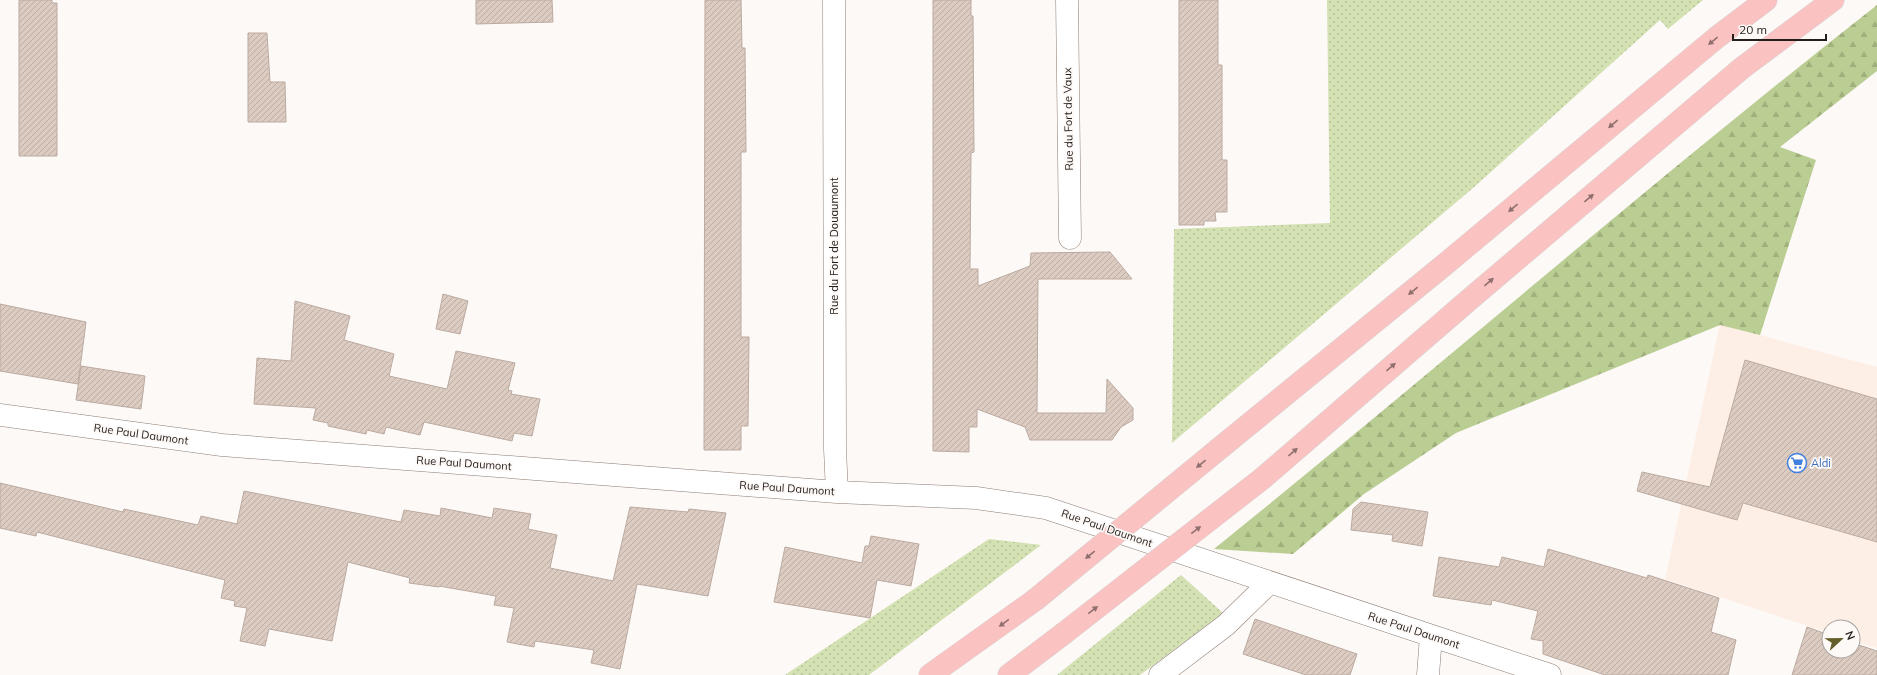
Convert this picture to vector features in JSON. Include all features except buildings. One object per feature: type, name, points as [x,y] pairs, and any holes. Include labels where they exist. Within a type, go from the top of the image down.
[{"type":"highway","points":[[930,675],[1035,600],[1443,266],[1716,38],[1766,0]]},
{"type":"highway","points":[[1009,675],[1263,478],[1470,299],[1736,73],[1833,0]]},
{"type":"street","name":"Rue du Fort de Douaumont","points":[[834,0],[835,441],[837,492]]},
{"type":"street","name":"Rue du Fort de Vaux","points":[[1067,0],[1070,238]]},
{"type":"street","name":"Rue Paul Daumont","points":[[0,415],[222,445],[837,492],[976,498],[1046,508],[1550,675]]},
{"type":"street","points":[[1160,675],[1226,625],[1269,583]]},
{"type":"street","points":[[1428,675],[1432,636]]},
{"type":"shaded area","points":[[1720,324],[1877,367],[1877,648],[1861,643],[1861,619],[1821,619],[1821,630],[1665,579]]},
{"type":"green space","points":[[1327,0],[1703,0],[1668,29],[1660,20],[1473,188],[1172,443],[1174,229],[1330,223]]},
{"type":"green space","points":[[1877,5],[1877,71],[1780,147],[1816,160],[1760,335],[1720,325],[1456,433],[1364,494],[1293,554],[1214,549],[1627,207]]},
{"type":"green space","points":[[989,539],[1041,545],[869,675],[785,675]]},
{"type":"green space","points":[[1181,575],[1223,613],[1140,675],[1057,675]]},
{"type":"place","name":"Aldi","points":[[1797,463]]}]
